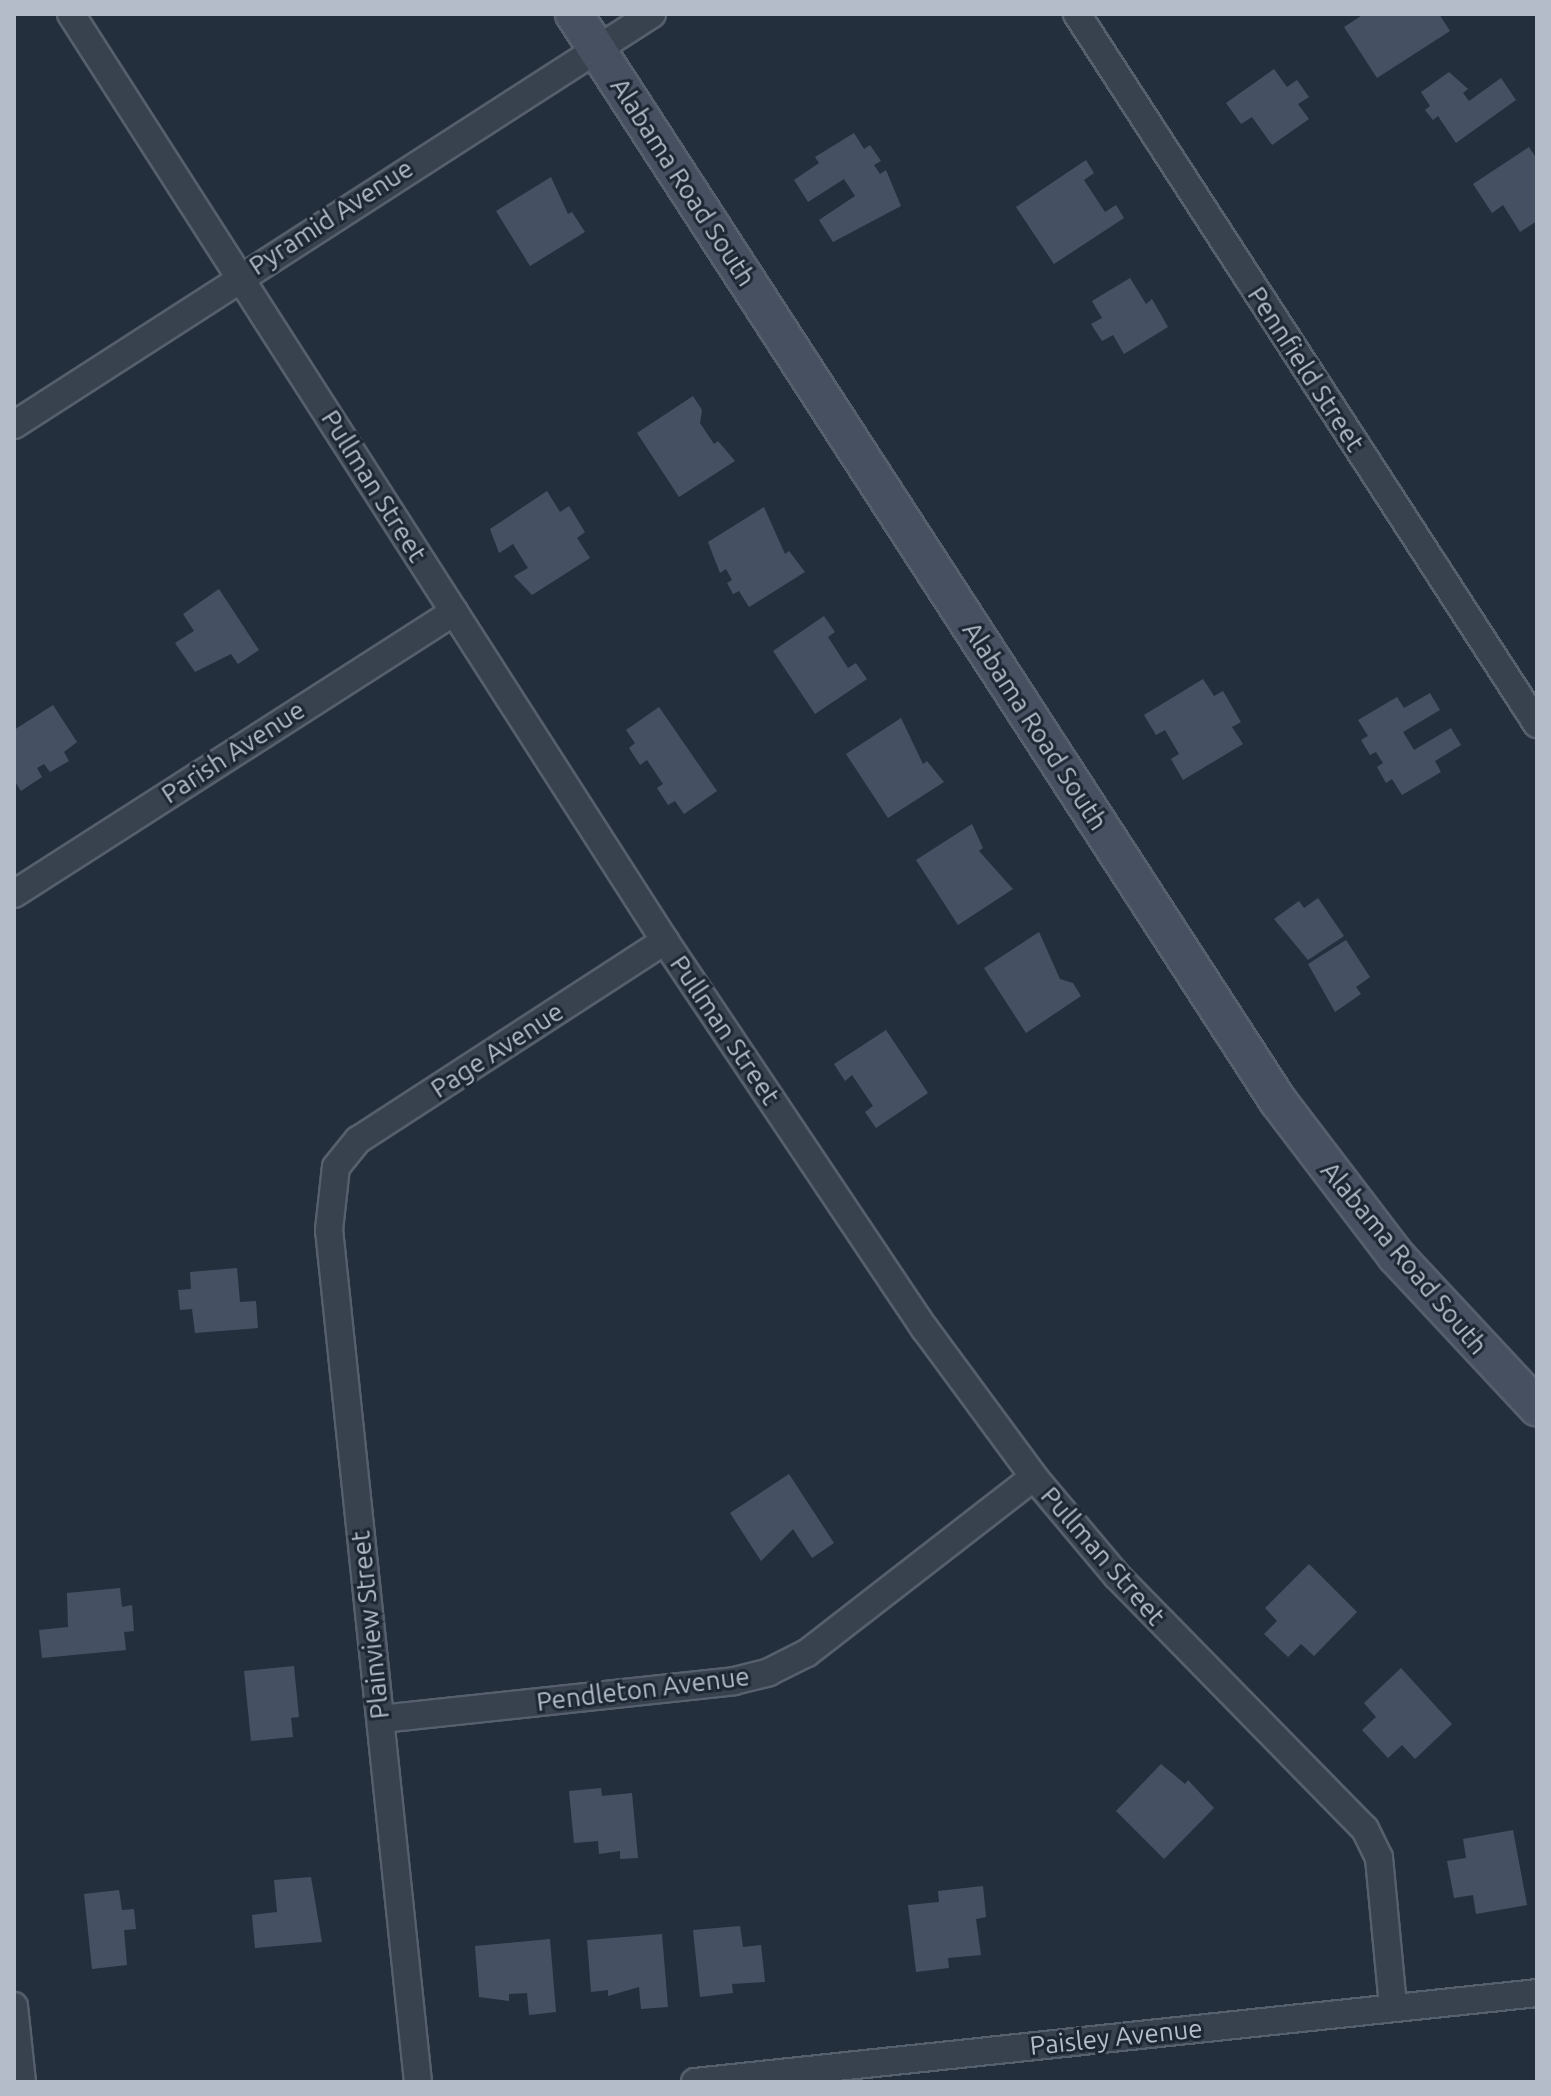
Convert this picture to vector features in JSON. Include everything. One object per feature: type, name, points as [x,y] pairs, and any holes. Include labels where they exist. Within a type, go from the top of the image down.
[{"type":"street","name":"Pullman Street","points":[[71,14],[665,941],[925,1329],[1034,1477],[1117,1576],[1365,1829],[1379,1858],[1393,2007]]},
{"type":"street","name":"Alabama Road South","points":[[574,14],[1278,1101],[1396,1256],[1537,1407]]},
{"type":"street","name":"Pyramid Avenue","points":[[14,425],[652,14]]},
{"type":"street","name":"Pennfield Street","points":[[1077,14],[1537,724]]},
{"type":"street","name":"Parish Avenue","points":[[14,894],[454,612]]},
{"type":"street","name":"Page Avenue","points":[[336,1167],[358,1140],[665,941]]},
{"type":"street","name":"Plainview Street","points":[[336,1167],[329,1230],[418,2082]]},
{"type":"street","name":"Pendleton Avenue","points":[[381,1719],[734,1681],[769,1672],[807,1653],[1034,1477]]},
{"type":"street","name":"Paisley Avenue","points":[[695,2082],[1537,1993]]},
{"type":"street","points":[[14,2006],[22,2082]]},
{"type":"building","points":[[1364,14],[1439,14],[1450,31],[1377,78],[1344,27]]},
{"type":"building","points":[[1274,69],[1287,87],[1297,80],[1309,97],[1298,104],[1309,119],[1272,145],[1252,117],[1241,124],[1226,103]]},
{"type":"building","points":[[1449,72],[1468,89],[1463,93],[1469,101],[1501,78],[1516,100],[1456,143],[1438,116],[1433,120],[1425,110],[1430,106],[1421,92]]},
{"type":"building","points":[[854,133],[864,149],[870,145],[881,161],[874,165],[880,174],[886,170],[901,206],[833,242],[819,220],[855,196],[844,179],[808,202],[794,180],[819,163],[815,157]]},
{"type":"building","points":[[1529,147],[1537,159],[1537,221],[1520,232],[1503,205],[1492,213],[1473,184]]},
{"type":"building","points":[[1086,160],[1094,173],[1084,180],[1105,212],[1116,205],[1124,218],[1054,264],[1016,207]]},
{"type":"building","points":[[551,177],[568,214],[572,212],[585,232],[530,266],[496,211]]},
{"type":"building","points":[[1130,278],[1146,304],[1152,299],[1168,327],[1124,354],[1113,335],[1102,341],[1091,324],[1102,318],[1092,301]]},
{"type":"building","points":[[693,396],[702,410],[700,423],[714,444],[718,441],[735,461],[679,497],[637,433]]},
{"type":"building","points":[[547,491],[560,512],[569,506],[585,532],[577,538],[590,558],[532,595],[514,576],[528,568],[513,544],[499,553],[490,529]]},
{"type":"building","points":[[764,507],[785,554],[789,551],[805,572],[749,607],[739,591],[733,594],[727,583],[732,580],[726,569],[720,573],[708,542]]},
{"type":"building","points":[[219,589],[259,650],[238,664],[231,654],[195,672],[175,643],[194,631],[183,614]]},
{"type":"building","points":[[824,616],[835,632],[828,637],[848,668],[856,663],[867,679],[815,714],[773,651]]},
{"type":"building","points":[[1203,679],[1214,696],[1223,691],[1241,722],[1232,727],[1243,744],[1183,780],[1171,759],[1179,754],[1165,730],[1156,735],[1144,715]]},
{"type":"building","points":[[1430,693],[1440,710],[1403,732],[1414,750],[1451,728],[1461,745],[1435,761],[1441,772],[1402,795],[1392,779],[1386,783],[1377,767],[1383,763],[1376,752],[1370,755],[1361,740],[1368,736],[1358,720],[1397,697],[1404,708]]},
{"type":"building","points":[[53,705],[77,742],[64,752],[69,761],[50,772],[44,764],[37,768],[42,777],[21,791],[14,780],[14,730]]},
{"type":"building","points":[[659,707],[717,791],[684,814],[675,801],[668,805],[657,788],[663,784],[647,760],[640,765],[629,748],[635,743],[626,730]]},
{"type":"building","points":[[901,718],[923,764],[927,761],[944,782],[888,818],[846,754]]},
{"type":"building","points":[[972,824],[983,848],[979,851],[1013,889],[958,925],[916,860]]},
{"type":"building","points":[[1318,898],[1344,936],[1308,960],[1274,919],[1299,901],[1304,908]]},
{"type":"building","points":[[1039,932],[1060,979],[1073,983],[1081,996],[1026,1033],[984,968]]},
{"type":"building","points":[[1346,940],[1370,977],[1356,987],[1361,994],[1335,1012],[1308,964]]},
{"type":"building","points":[[886,1030],[928,1093],[876,1128],[865,1112],[873,1106],[852,1075],[845,1081],[834,1064]]},
{"type":"building","points":[[237,1268],[240,1302],[256,1301],[258,1328],[195,1333],[192,1309],[180,1310],[178,1290],[191,1289],[190,1272]]},
{"type":"building","points":[[789,1474],[834,1543],[812,1558],[793,1529],[761,1561],[730,1513]]},
{"type":"building","points":[[1309,1564],[1357,1612],[1314,1656],[1301,1644],[1288,1657],[1264,1634],[1277,1621],[1265,1608]]},
{"type":"building","points":[[120,1588],[122,1607],[132,1605],[134,1631],[124,1632],[126,1650],[42,1658],[39,1630],[68,1627],[67,1593]]},
{"type":"building","points":[[294,1666],[299,1717],[291,1718],[293,1737],[251,1741],[244,1671]]},
{"type":"building","points":[[1401,1668],[1452,1724],[1415,1759],[1402,1745],[1388,1758],[1362,1730],[1376,1717],[1364,1703]]},
{"type":"building","points":[[1161,1764],[1185,1784],[1188,1780],[1214,1808],[1164,1859],[1116,1811]]},
{"type":"building","points":[[601,1788],[602,1796],[632,1793],[638,1858],[620,1859],[620,1851],[599,1854],[598,1841],[574,1843],[569,1791]]},
{"type":"building","points":[[1513,1830],[1527,1905],[1476,1914],[1473,1895],[1454,1898],[1447,1861],[1466,1858],[1463,1839]]},
{"type":"building","points":[[311,1877],[322,1942],[255,1948],[252,1915],[277,1912],[274,1880]]},
{"type":"building","points":[[983,1886],[986,1917],[976,1919],[981,1955],[948,1958],[949,1968],[916,1972],[908,1905],[939,1902],[938,1891]]},
{"type":"building","points":[[119,1890],[122,1910],[134,1909],[136,1929],[124,1930],[127,1965],[92,1969],[84,1894]]},
{"type":"building","points":[[740,1926],[743,1947],[761,1945],[765,1982],[732,1984],[733,1993],[700,1997],[693,1930]]},
{"type":"building","points":[[662,1934],[668,2007],[641,2009],[639,1987],[608,1996],[608,1990],[591,1992],[587,1940]]},
{"type":"building","points":[[550,1939],[556,2012],[529,2015],[527,1993],[509,1994],[509,2001],[479,1997],[475,1946]]}]
